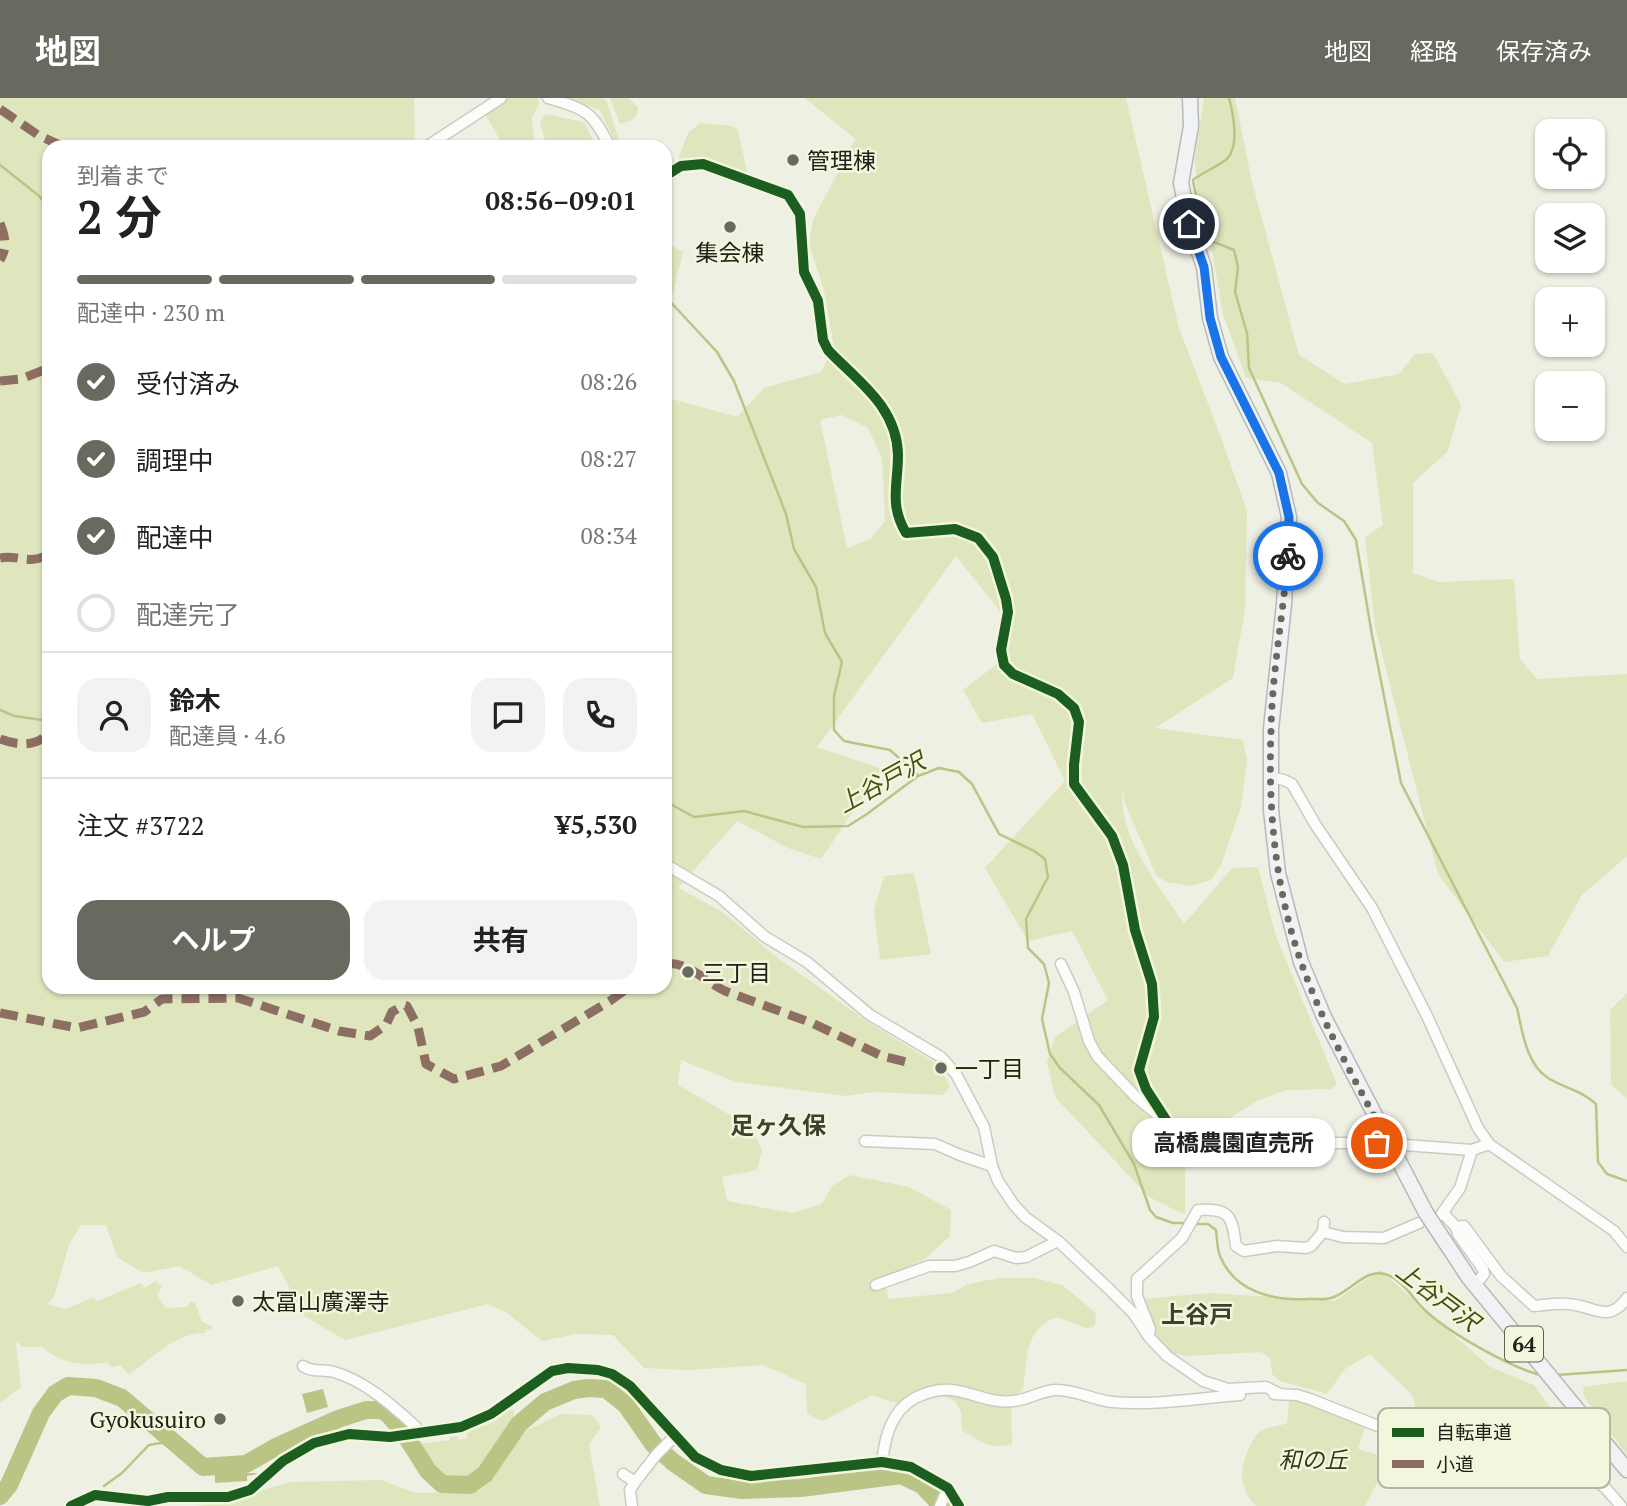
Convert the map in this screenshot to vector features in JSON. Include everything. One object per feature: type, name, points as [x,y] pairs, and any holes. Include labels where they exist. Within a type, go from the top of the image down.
[{"type":"main road","name":"64","points":[[1190,98],[1191,126],[1181,183],[1189,224],[1204,267],[1210,318],[1221,357],[1279,473],[1289,517],[1284,604],[1271,729],[1270,777],[1278,873],[1301,962],[1324,1017],[1389,1144],[1432,1216],[1475,1285],[1577,1408]]},
{"type":"main road","name":"64","points":[[1610,1449],[1627,1470]]},
{"type":"street","points":[[437,140],[501,98]]},
{"type":"street","points":[[548,98],[583,109],[591,115],[606,140]]},
{"type":"street","points":[[672,172],[681,166],[703,164],[788,195],[800,214],[804,272],[818,301],[823,340],[828,350],[875,395],[893,428],[898,453],[896,517],[906,533],[955,529],[978,538],[993,557],[1006,599],[1008,611],[1001,650],[1004,665],[1013,674],[1058,694],[1074,708],[1079,722],[1073,765],[1074,784],[1112,836],[1123,865],[1135,930],[1152,984],[1154,1017],[1139,1070],[1146,1089],[1168,1123]]},
{"type":"street","points":[[1270,777],[1292,785],[1372,908],[1427,1016],[1478,1128],[1489,1144],[1614,1231],[1627,1247]]},
{"type":"street","points":[[672,868],[719,896],[764,936],[807,962],[870,1015],[941,1057],[956,1073],[984,1127],[992,1166],[998,1181],[1014,1205],[1025,1217],[1058,1241],[1133,1313],[1149,1337],[1167,1356],[1203,1381],[1227,1389],[1266,1387],[1280,1394]]},
{"type":"street","points":[[1061,964],[1097,1056],[1136,1097],[1168,1123],[1190,1135],[1278,1148],[1303,1148],[1336,1143],[1472,1150],[1489,1144]]},
{"type":"street","points":[[865,1141],[935,1144],[960,1156],[992,1166]]},
{"type":"street","points":[[1149,1337],[1150,1329],[1137,1296],[1137,1279],[1182,1238],[1198,1210],[1218,1209],[1224,1212],[1233,1227],[1236,1246],[1244,1251],[1277,1247],[1306,1248],[1311,1246],[1323,1227],[1343,1237],[1384,1238],[1432,1216],[1460,1188],[1472,1150]]},
{"type":"street","points":[[1432,1216],[1456,1227],[1464,1226],[1501,1276],[1534,1306],[1569,1303],[1609,1313],[1617,1310],[1627,1298]]},
{"type":"street","points":[[1456,1227],[1458,1234],[1483,1269],[1484,1275],[1475,1285]]},
{"type":"street","points":[[876,1285],[929,1266],[955,1266],[969,1262],[994,1251],[1016,1258],[1026,1257],[1058,1241]]},
{"type":"street","points":[[303,1366],[308,1370],[335,1372],[373,1392],[416,1427],[416,1434]]},
{"type":"street","points":[[71,1506],[95,1495],[148,1501],[168,1497],[228,1497],[250,1490],[283,1461],[314,1443],[349,1434],[390,1437],[461,1427],[491,1414],[552,1371],[580,1368],[612,1374],[630,1386],[675,1437],[702,1462],[734,1474],[751,1476],[882,1462],[911,1467],[959,1506]]},
{"type":"street","points":[[882,1462],[885,1437],[896,1415],[913,1399],[937,1390],[961,1390],[991,1400],[1014,1401],[1056,1390],[1114,1402],[1280,1394],[1310,1399],[1378,1426]]},
{"type":"street","points":[[632,1506],[630,1490],[660,1451],[675,1437]]},
{"type":"street","points":[[623,1474],[635,1482]]},
{"type":"street","points":[[1606,1488],[1621,1506]]},
{"type":"green space","points":[[0,98],[414,98],[415,140],[42,140],[42,994],[672,994],[672,399],[737,417],[764,388],[821,372],[834,347],[824,290],[809,244],[813,220],[855,139],[805,98],[1126,98],[1179,328],[1247,511],[1245,610],[1233,678],[1155,728],[1243,740],[1247,761],[1241,807],[1221,865],[1211,880],[1191,886],[1166,882],[1156,875],[1124,801],[1123,787],[1122,805],[1132,841],[1152,877],[1184,924],[1232,868],[1258,867],[1276,936],[1337,1084],[1331,1089],[1287,1090],[1256,1101],[1202,1137],[1185,1170],[1185,1215],[1149,1197],[1055,1097],[1047,1062],[1055,1037],[1108,1000],[1072,931],[1028,941],[985,868],[1065,781],[1032,714],[982,723],[963,690],[997,664],[1006,648],[999,610],[956,556],[817,747],[882,769],[821,859],[788,848],[737,821],[678,888],[721,911],[779,959],[874,1026],[937,1064],[950,1086],[943,1095],[873,1092],[846,1096],[736,1082],[681,1060],[678,1085],[751,1127],[762,1150],[757,1170],[722,1177],[727,1201],[792,1213],[822,1204],[832,1186],[850,1175],[909,1187],[951,1210],[950,1236],[925,1259],[886,1278],[888,1299],[952,1293],[968,1284],[999,1278],[1035,1278],[1062,1285],[1096,1313],[1095,1325],[1088,1329],[1057,1317],[1038,1330],[1029,1347],[1023,1390],[1011,1397],[1012,1444],[991,1445],[962,1430],[961,1412],[955,1401],[939,1395],[906,1404],[872,1395],[823,1421],[807,1414],[806,1384],[763,1365],[690,1370],[644,1368],[613,1335],[577,1334],[542,1341],[507,1313],[488,1304],[345,1340],[304,1316],[278,1266],[211,1285],[180,1266],[143,1273],[117,1257],[106,1225],[81,1225],[69,1245],[54,1297],[47,1304],[66,1309],[94,1297],[97,1301],[141,1283],[144,1288],[156,1281],[162,1287],[157,1295],[166,1308],[187,1307],[190,1301],[195,1302],[202,1322],[212,1326],[211,1330],[207,1329],[205,1333],[175,1342],[129,1375],[120,1365],[112,1367],[107,1362],[72,1362],[56,1357],[42,1347],[23,1347],[16,1342],[15,1335],[21,1387],[0,1403]],"holes":[[[842,415],[868,428],[882,458],[885,521],[870,539],[847,548],[820,420]]]},
{"type":"green space","points":[[506,98],[537,98],[539,104],[532,117],[534,140],[500,140],[484,112]]},
{"type":"green space","points":[[567,98],[603,98],[607,102],[619,140],[614,140],[600,110]]},
{"type":"green space","points":[[610,98],[628,98],[638,107],[635,117],[620,124]]},
{"type":"green space","points":[[1204,98],[1235,98],[1252,182],[1299,355],[1345,384],[1399,374],[1415,354],[1433,353],[1461,405],[1448,451],[1413,483],[1413,573],[1438,582],[1514,579],[1520,659],[1537,679],[1627,674],[1627,856],[1581,896],[1548,956],[1504,962],[1438,874],[1375,626],[1365,537],[1383,525],[1372,443],[1281,383],[1246,378],[1223,314],[1210,239],[1197,196],[1195,159]]},
{"type":"green space","points":[[545,114],[584,122],[593,140],[545,140],[540,123]]},
{"type":"green space","points":[[701,123],[732,126],[738,130],[747,172],[708,159],[678,159],[688,133]]},
{"type":"green space","points":[[672,246],[683,252],[672,298]]},
{"type":"green space","points":[[914,873],[931,954],[880,960],[874,910],[884,876]]},
{"type":"green space","points":[[1627,993],[1627,1099],[1611,1084],[1610,1010]]},
{"type":"green space","points":[[1380,1270],[1490,1367],[1534,1385],[1551,1408],[1415,1408],[1413,1396],[1370,1354],[1345,1369],[1327,1394],[1280,1381],[1272,1374],[1270,1358],[1261,1352],[1187,1356],[1153,1350],[1132,1319],[1142,1299],[1209,1293],[1335,1301]]},
{"type":"green space","points":[[1627,1382],[1627,1455],[1610,1432],[1610,1408],[1592,1408],[1584,1397],[1583,1387]]},
{"type":"green space","name":"和の丘","points":[[1289,1400],[1320,1407],[1366,1424],[1358,1449],[1378,1455],[1378,1481],[1365,1506],[1256,1506],[1246,1492],[1242,1479],[1248,1450],[1260,1432],[1287,1423]]},
{"type":"green space","points":[[514,1410],[513,1425],[495,1449],[489,1464],[475,1478],[436,1475],[426,1464],[418,1444],[450,1440],[450,1437],[457,1436],[458,1440],[467,1438],[467,1432],[491,1423]]},
{"type":"green space","points":[[561,1414],[592,1415],[601,1427],[589,1445],[600,1506],[195,1506],[292,1482],[381,1480],[416,1493],[480,1491],[499,1470],[523,1432]]},
{"type":"shaded area","points":[[323,1389],[328,1407],[307,1413],[302,1394]]},
{"type":"shaded area","points":[[257,1473],[247,1476],[247,1481],[215,1483],[215,1474]]},
{"type":"waterway","points":[[1229,98],[1234,129],[1231,153],[1223,162],[1193,180],[1204,238],[1234,250],[1238,267],[1235,292],[1247,333],[1249,368],[1302,484],[1318,503],[1344,521],[1356,540],[1401,783],[1517,1008],[1530,1056],[1548,1078],[1584,1095],[1596,1104],[1598,1162],[1607,1174],[1627,1181]]},
{"type":"waterway","points":[[0,165],[42,199]]},
{"type":"waterway","points":[[672,304],[717,352],[734,381],[786,514],[794,549],[816,587],[825,633],[842,662],[834,696],[834,730],[844,741],[890,750],[918,775]]},
{"type":"waterway","name":"上谷戸沢","points":[[0,710],[14,716],[42,720]]},
{"type":"waterway","name":"上谷戸沢","points":[[672,805],[694,817],[744,811],[803,827],[848,826],[918,776],[939,768],[959,772],[972,784],[999,834],[1045,859],[1048,877],[1026,919],[1028,948],[1044,964],[1049,983],[1042,1019],[1050,1054],[1060,1068],[1099,1105],[1134,1164],[1150,1210],[1156,1217],[1173,1223],[1184,1223]]},
{"type":"waterway","name":"上谷戸沢","points":[[1195,1224],[1208,1224],[1216,1230],[1219,1253],[1227,1269],[1235,1279],[1258,1292],[1283,1298],[1326,1299],[1338,1295],[1372,1274],[1388,1275],[1399,1282],[1427,1312],[1451,1330],[1483,1350],[1544,1376]]},
{"type":"waterway","name":"上谷戸沢","points":[[1557,1375],[1627,1370]]},
{"type":"waterway","points":[[0,1496],[9,1485],[41,1413],[55,1394],[68,1386],[96,1388],[122,1398],[203,1467],[246,1464],[338,1419],[366,1410],[381,1410],[388,1414],[404,1433],[428,1471],[442,1484],[470,1485],[485,1474],[519,1424],[545,1402],[574,1390],[588,1388],[606,1389],[626,1405],[654,1445],[706,1485],[742,1490],[801,1488],[901,1475],[922,1485],[942,1506]]},
{"type":"waterway","points":[[104,1486],[122,1473],[149,1445],[172,1441]]},
{"type":"marked path","points":[[0,109],[49,140]]},
{"type":"marked path","points":[[0,223],[5,242],[0,260]]},
{"type":"marked path","points":[[0,381],[21,379],[42,371]]},
{"type":"marked path","points":[[0,558],[42,557]]},
{"type":"marked path","points":[[0,739],[26,744],[42,739]]},
{"type":"marked path","points":[[672,964],[681,965],[725,991],[812,1023],[882,1056],[911,1063]]},
{"type":"marked path","points":[[0,1013],[77,1028],[144,1012],[162,999],[238,998],[339,1031],[370,1036],[386,1025],[392,1012],[404,1005],[418,1027],[426,1064],[454,1079],[501,1066],[620,994]]},
{"type":"cycle path","points":[[672,172],[681,166],[703,164],[788,195],[800,214],[804,272],[818,301],[823,340],[828,350],[874,396],[891,422],[898,455],[896,504],[906,533],[955,529],[978,538],[993,557],[1006,599],[1008,612],[1001,650],[1004,665],[1013,674],[1058,694],[1074,708],[1079,722],[1074,784],[1112,836],[1123,865],[1135,930],[1152,984],[1154,1017],[1139,1070],[1146,1089],[1168,1123]]},
{"type":"cycle path","points":[[71,1506],[95,1495],[148,1501],[168,1497],[228,1497],[250,1490],[283,1461],[314,1443],[349,1434],[390,1437],[461,1427],[491,1414],[552,1371],[568,1368],[612,1374],[630,1386],[695,1457],[721,1470],[751,1476],[882,1462],[911,1467],[948,1488],[959,1506]]},
{"type":"way so far","points":[[1288,556],[1271,729],[1271,810],[1278,873],[1301,962],[1324,1017],[1389,1144],[1377,1143]]},
{"type":"place","name":"管理棟","points":[[793,160]]},
{"type":"place","name":"集会棟","points":[[730,227]]},
{"type":"place","name":"三丁目","points":[[688,972]]},
{"type":"place","name":"一丁目","points":[[941,1068]]},
{"type":"place","name":"高橋農園直売所","points":[[1377,1143]]},
{"type":"place","name":"太冨山廣澤寺","points":[[238,1301]]},
{"type":"place","name":"Gyokusuiro","points":[[220,1419]]},
{"type":"district","name":"足ヶ久保","points":[[778,1125]]},
{"type":"district","name":"上谷戸","points":[[1197,1314]]},
{"type":"route","points":[[1189,224],[1204,267],[1210,318],[1221,357],[1279,473],[1289,517],[1288,556]]}]
